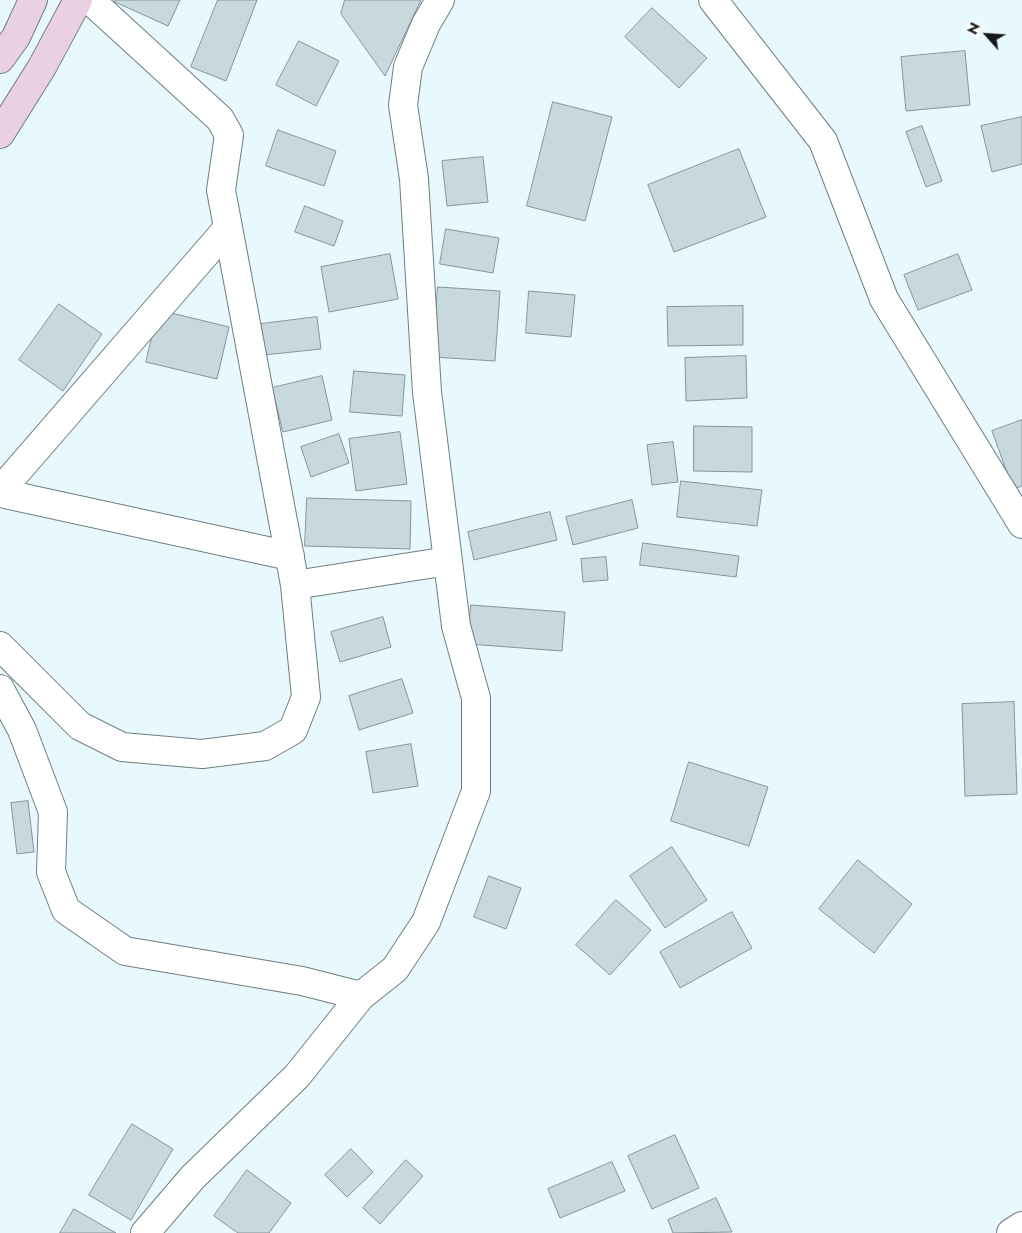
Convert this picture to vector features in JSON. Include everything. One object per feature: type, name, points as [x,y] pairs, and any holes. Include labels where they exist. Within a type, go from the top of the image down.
[{"type":"street","points":[[0,59],[16,37],[33,0]]},
{"type":"street","points":[[0,134],[42,67],[78,0]]},
{"type":"street","points":[[0,646],[80,726],[122,747],[202,754],[264,746],[293,730],[306,697],[295,585],[221,190],[229,135],[220,119],[90,0]]},
{"type":"street","points":[[145,1233],[193,1177],[297,1076],[361,996],[394,969],[426,922],[476,791],[476,698],[456,626],[427,392],[414,179],[403,105],[408,67],[426,24],[440,0]]},
{"type":"street","points":[[713,0],[823,140],[884,299],[1022,524]]},
{"type":"street","points":[[227,229],[0,492],[290,556]]},
{"type":"street","points":[[295,585],[448,561]]},
{"type":"street","points":[[0,689],[22,730],[53,812],[52,872],[66,910],[125,951],[302,981],[361,996]]},
{"type":"street","points":[[1011,1233],[1022,1226]]},
{"type":"building","points":[[115,0],[180,0],[168,26],[115,2]]},
{"type":"building","points":[[218,0],[257,0],[226,81],[191,67]]},
{"type":"building","points":[[345,0],[421,0],[385,76],[341,14]]},
{"type":"building","points":[[652,8],[707,58],[679,88],[625,37]]},
{"type":"building","points":[[299,41],[339,61],[316,106],[276,85]]},
{"type":"building","points":[[965,51],[970,105],[906,111],[901,57]]},
{"type":"building","points":[[553,102],[612,117],[585,221],[527,206]]},
{"type":"building","points":[[1022,117],[1022,164],[992,172],[981,126]]},
{"type":"building","points":[[922,126],[942,181],[926,187],[906,132]]},
{"type":"building","points":[[278,130],[336,151],[324,186],[266,166]]},
{"type":"building","points":[[739,149],[766,217],[674,252],[648,185]]},
{"type":"building","points":[[483,157],[488,202],[447,206],[442,161]]},
{"type":"building","points":[[305,206],[343,221],[334,246],[295,232]]},
{"type":"building","points":[[446,229],[499,238],[493,273],[440,264]]},
{"type":"building","points":[[390,254],[398,299],[329,312],[321,267]]},
{"type":"building","points":[[958,254],[972,290],[918,310],[904,275]]},
{"type":"building","points":[[438,287],[500,291],[495,361],[433,357]]},
{"type":"building","points":[[529,291],[575,295],[571,337],[526,333]]},
{"type":"building","points":[[59,304],[102,334],[63,391],[19,360]]},
{"type":"building","points":[[743,306],[743,345],[668,346],[667,307]]},
{"type":"building","points":[[159,310],[229,327],[217,379],[146,362]]},
{"type":"building","points":[[317,317],[321,349],[264,355],[261,324]]},
{"type":"building","points":[[746,356],[747,398],[686,401],[685,358]]},
{"type":"building","points":[[354,371],[405,375],[402,416],[350,412]]},
{"type":"building","points":[[322,376],[332,420],[283,432],[272,388]]},
{"type":"building","points":[[1022,420],[1022,486],[1013,489],[992,431]]},
{"type":"building","points":[[694,426],[752,427],[752,472],[694,471]]},
{"type":"building","points":[[400,432],[407,484],[356,491],[349,439]]},
{"type":"building","points":[[339,434],[349,463],[311,477],[301,447]]},
{"type":"building","points":[[673,442],[678,482],[652,485],[647,445]]},
{"type":"building","points":[[681,481],[762,490],[757,526],[677,517]]},
{"type":"building","points":[[307,498],[411,501],[410,549],[305,546]]},
{"type":"building","points":[[632,500],[638,528],[573,545],[566,517]]},
{"type":"building","points":[[550,512],[557,540],[474,560],[468,532]]},
{"type":"building","points":[[643,543],[739,556],[736,577],[640,565]]},
{"type":"building","points":[[606,557],[608,580],[583,582],[581,559]]},
{"type":"building","points":[[471,605],[565,612],[562,651],[468,644]]},
{"type":"building","points":[[383,617],[391,647],[340,662],[331,632]]},
{"type":"building","points":[[402,679],[413,713],[359,730],[349,696]]},
{"type":"building","points":[[1014,702],[1017,794],[965,796],[962,704]]},
{"type":"building","points":[[411,744],[418,786],[373,793],[366,752]]},
{"type":"building","points":[[689,762],[768,787],[749,846],[671,821]]},
{"type":"building","points":[[28,801],[34,852],[17,854],[11,803]]},
{"type":"building","points":[[672,847],[707,900],[665,928],[630,876]]},
{"type":"building","points":[[858,860],[912,904],[874,953],[819,909]]},
{"type":"building","points":[[489,876],[521,888],[506,929],[474,917]]},
{"type":"building","points":[[616,900],[651,930],[610,975],[576,945]]},
{"type":"building","points":[[732,912],[752,948],[680,988],[660,952]]},
{"type":"building","points":[[132,1124],[173,1149],[131,1220],[89,1195]]},
{"type":"building","points":[[675,1135],[699,1188],[652,1209],[628,1156]]},
{"type":"building","points":[[351,1149],[373,1172],[347,1197],[325,1175]]},
{"type":"building","points":[[406,1160],[423,1176],[380,1224],[363,1208]]},
{"type":"building","points":[[612,1162],[625,1191],[560,1218],[548,1189]]},
{"type":"building","points":[[247,1170],[291,1203],[269,1233],[238,1233],[214,1216]]},
{"type":"building","points":[[716,1198],[732,1232],[673,1233],[668,1220]]},
{"type":"building","points":[[74,1209],[116,1233],[60,1233]]}]
